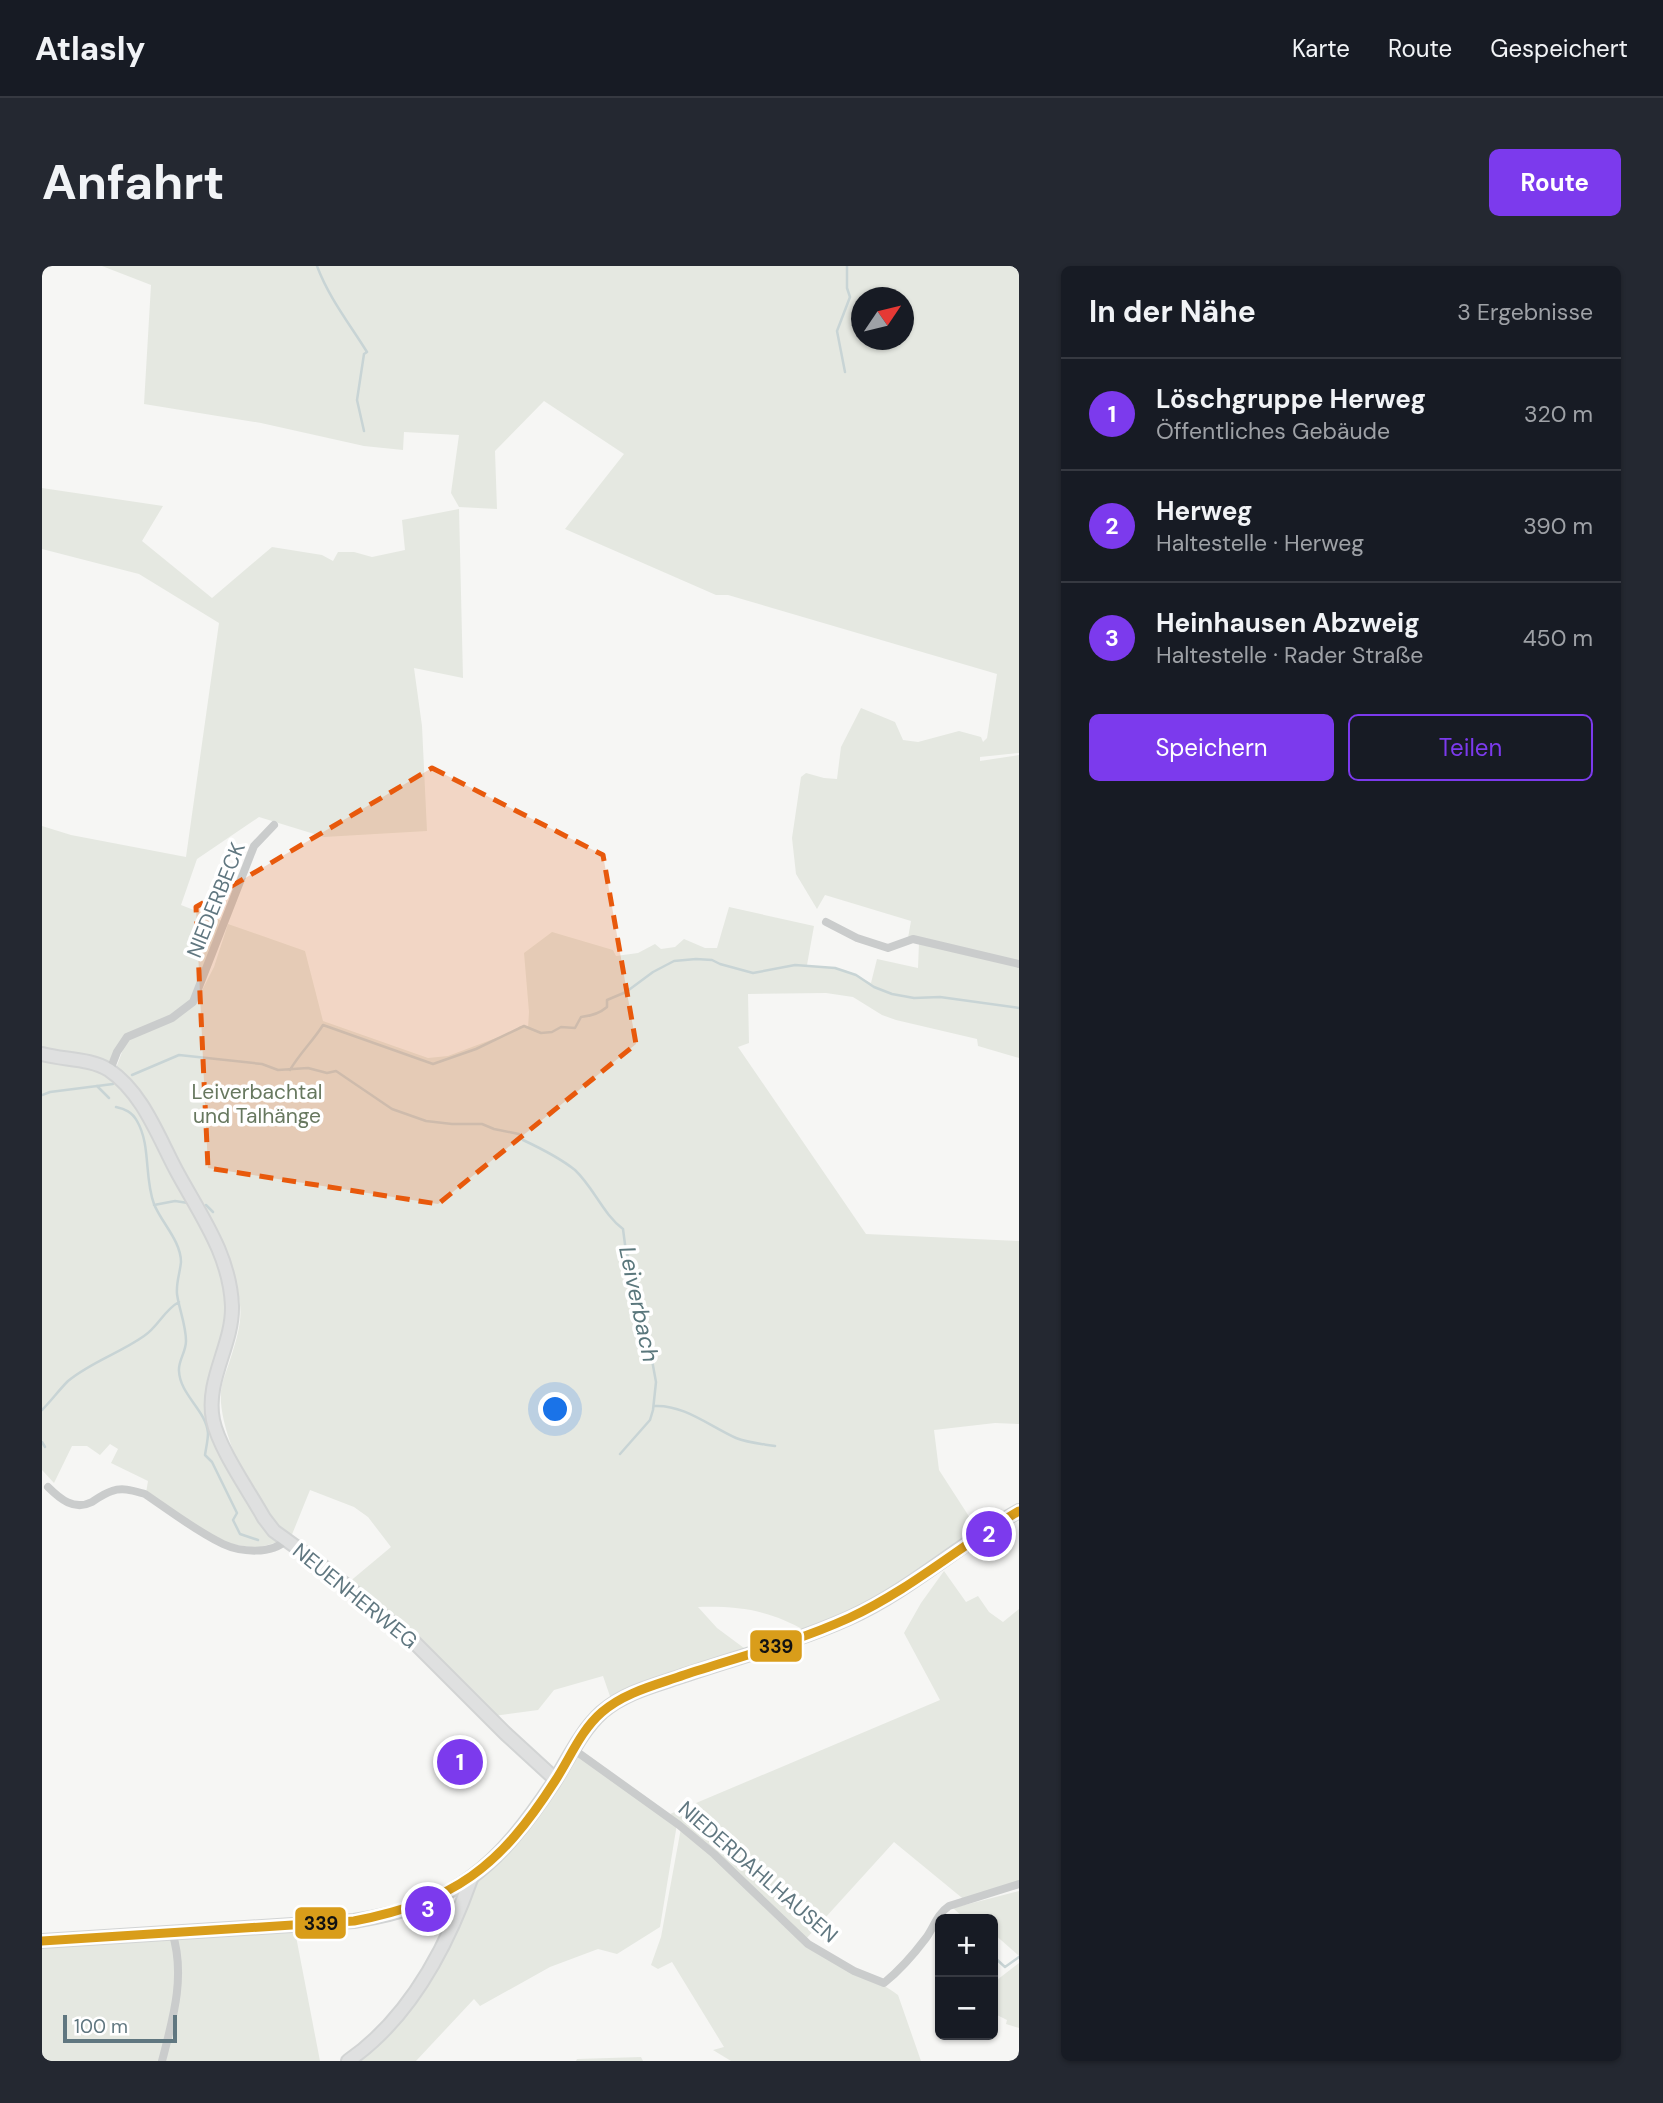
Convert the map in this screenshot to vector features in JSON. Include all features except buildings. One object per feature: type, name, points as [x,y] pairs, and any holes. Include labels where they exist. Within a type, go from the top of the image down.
[{"type":"street","name":"NIEDERBECK","points":[[110,1070],[127,1037],[185,1010],[198,993],[254,846],[274,825]]},
{"type":"street","points":[[825,922],[857,938],[888,948],[913,939],[1019,964]]},
{"type":"street","points":[[42,1054],[99,1065],[110,1070],[135,1096],[199,1208],[222,1259],[231,1293],[231,1320],[213,1384],[213,1420],[229,1456],[264,1518],[274,1531],[286,1540]]},
{"type":"street","name":"NEUENHERWEG","points":[[48,1487],[61,1500],[78,1505],[89,1504],[111,1491],[130,1490],[145,1494],[224,1545],[244,1550],[276,1547],[286,1540],[325,1568],[414,1642],[555,1780]]},
{"type":"street","points":[[42,1941],[354,1921],[386,1916],[436,1899],[471,1879],[504,1850],[594,1720],[626,1696],[845,1620],[878,1605],[976,1536],[1019,1511]]},
{"type":"street","name":"NIEDERDAHLHAUSEN","points":[[573,1749],[680,1825],[808,1944],[854,1971],[884,1983],[911,1956],[941,1913],[949,1906],[1019,1884]]},
{"type":"street","points":[[348,2061],[381,2032],[426,1978],[462,1905],[471,1879]]},
{"type":"street","points":[[162,2061],[178,1977],[179,1961],[172,1932]]},
{"type":"highlighted area","points":[[432,768],[603,855],[636,1044],[438,1204],[208,1168],[196,907]]},
{"type":"green space","points":[[102,266],[1019,266],[1019,753],[980,757],[980,761],[1019,755],[1019,963],[908,938],[911,921],[825,895],[817,909],[796,874],[792,838],[801,777],[806,773],[837,779],[841,747],[861,708],[895,722],[903,740],[918,742],[959,731],[981,737],[983,742],[987,738],[997,674],[728,595],[716,595],[565,529],[624,454],[544,401],[495,451],[497,509],[459,507],[451,493],[459,435],[404,432],[403,450],[364,446],[261,423],[144,404],[151,285]]},
{"type":"green space","points":[[42,488],[163,506],[142,541],[212,598],[272,547],[322,555],[333,561],[338,552],[354,552],[372,557],[405,550],[402,520],[459,509],[463,678],[414,668],[422,726],[427,831],[324,837],[259,817],[197,859],[181,905],[222,921],[192,1001],[171,1016],[124,1036],[108,1063],[42,1050],[42,826],[71,835],[186,857],[219,623],[139,574],[42,549]]},
{"type":"green space","name":"Leiverbachtal und Talhänge","points":[[729,907],[814,926],[807,965],[845,970],[871,983],[877,959],[918,968],[919,943],[1019,966],[1019,1058],[978,1046],[977,1039],[882,1015],[853,997],[826,993],[748,994],[749,1043],[738,1047],[866,1234],[1019,1241],[1019,1424],[995,1423],[934,1430],[939,1470],[979,1532],[902,1588],[806,1631],[779,1618],[754,1611],[698,1607],[717,1628],[748,1651],[612,1702],[603,1676],[554,1690],[538,1710],[494,1716],[348,1583],[391,1547],[368,1517],[354,1507],[310,1490],[291,1537],[272,1521],[259,1503],[235,1456],[221,1405],[222,1387],[238,1332],[240,1308],[235,1285],[220,1260],[229,1312],[209,1420],[278,1542],[257,1548],[223,1543],[146,1493],[148,1481],[111,1463],[118,1449],[110,1444],[100,1455],[87,1446],[72,1446],[54,1483],[42,1470],[42,1056],[116,1068],[127,1039],[195,1004],[214,967],[228,924],[305,951],[323,1021],[428,1058],[448,1056],[515,1031],[520,1026],[528,1028],[524,953],[552,932],[613,950],[616,956],[638,953],[655,944],[661,949],[675,947],[684,939],[705,948],[717,948]]},
{"type":"green space","points":[[944,1571],[966,1602],[978,1596],[989,1612],[1003,1622],[1019,1609],[1019,1888],[967,1902],[894,1842],[805,1940],[670,1814],[940,1700],[904,1633]]},
{"type":"green space","points":[[574,1752],[677,1824],[660,1927],[617,1954],[598,1949],[550,1967],[480,2006],[474,1999],[416,2061],[350,2061],[397,2017],[473,1879]]},
{"type":"green space","points":[[681,1828],[710,1852],[783,1925],[808,1946],[898,1995],[921,2061],[731,2061],[713,2050],[724,2047],[672,1962],[658,1969],[651,1965],[661,1937]]},
{"type":"green space","points":[[1019,1891],[1019,1956],[998,1937],[998,1914],[960,1914],[953,1908]]},
{"type":"green space","points":[[294,1926],[320,2061],[42,2061],[42,1942]]},
{"type":"green space","points":[[1019,1963],[1019,2028],[1006,2024],[1007,2020],[998,2016],[998,1979]]},
{"type":"green space","points":[[641,2057],[643,2061],[576,2061],[577,2059]]},
{"type":"waterway","points":[[317,266],[333,300],[367,352],[364,354],[357,400],[364,431]]},
{"type":"waterway","points":[[845,372],[837,331],[850,297],[847,288],[847,266]]},
{"type":"waterway","points":[[290,1070],[323,1025],[433,1064],[476,1049],[524,1026],[541,1033],[552,1032],[561,1027],[575,1028],[581,1017],[601,1011],[607,1007],[607,1000],[626,992],[653,972],[674,961],[696,959],[712,960],[753,973],[795,965],[835,968],[856,975],[874,987],[892,994],[914,998],[940,997],[1019,1008]]},
{"type":"waterway","name":"Leiverbach","points":[[132,1075],[179,1055],[262,1064],[278,1070],[308,1068],[327,1073],[336,1071],[392,1109],[426,1121],[482,1124],[519,1134],[523,1140],[575,1170],[623,1229],[626,1252],[637,1278],[656,1382],[650,1420],[620,1454]]},
{"type":"waterway","name":"Leiverbach","points":[[42,1095],[113,1084]]},
{"type":"waterway","points":[[97,1086],[109,1098]]},
{"type":"waterway","points":[[116,1107],[133,1115],[141,1130],[154,1204],[180,1254],[177,1294],[186,1341],[180,1364],[180,1380],[203,1417],[208,1436],[205,1455],[212,1462],[237,1513],[233,1520],[240,1534],[258,1540]]},
{"type":"waterway","points":[[154,1205],[175,1201],[188,1203]]},
{"type":"waterway","points":[[206,1205],[213,1212]]},
{"type":"waterway","points":[[42,1410],[68,1381],[144,1336],[179,1302]]},
{"type":"waterway","points":[[654,1406],[686,1412],[741,1440],[775,1446]]},
{"type":"waterway","points":[[42,1442],[45,1447]]},
{"type":"waterway","points":[[998,1961],[1005,1967],[1019,1957]]},
{"type":"transit line","name":"339","points":[[42,1941],[354,1921],[420,1903],[471,1876],[514,1837],[555,1781],[588,1727],[611,1705],[652,1686],[788,1642],[849,1618],[914,1581],[1019,1511]]},
{"type":"place","name":"Herweg","points":[[989,1534]]},
{"type":"place","name":"Löschgruppe Herweg","points":[[460,1762]]},
{"type":"place","name":"Heinhausen Abzweig","points":[[428,1909]]}]
